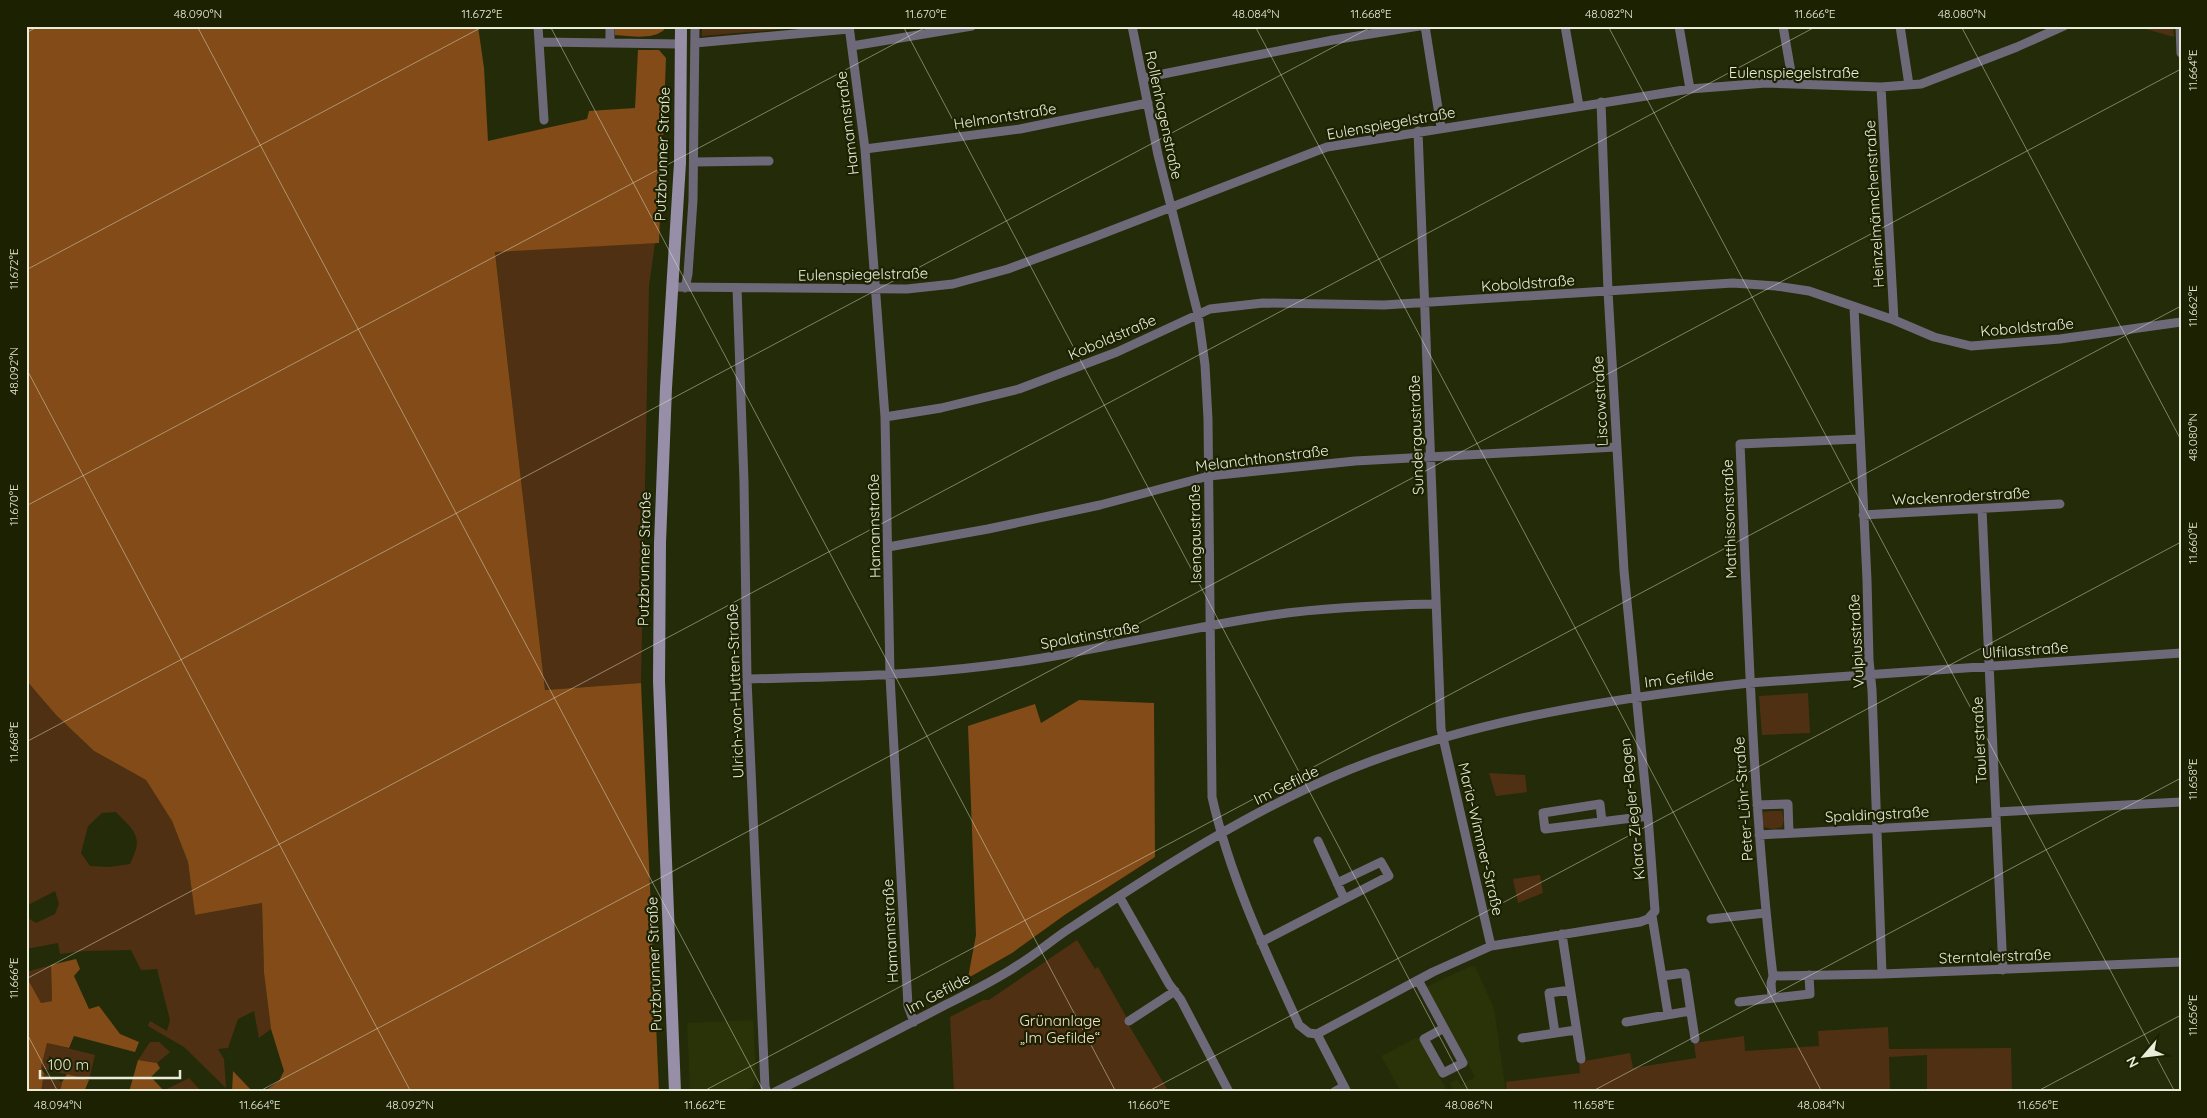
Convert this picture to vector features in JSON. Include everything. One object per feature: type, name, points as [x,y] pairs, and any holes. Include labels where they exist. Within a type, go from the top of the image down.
[{"type":"main road","name":"Putzbrunner Straße","points":[[675,1092],[658,681],[660,543],[678,287],[681,26]]},
{"type":"street","points":[[538,26],[544,120]]},
{"type":"street","points":[[610,26],[610,43]]},
{"type":"street","name":"Putzbrunner Straße","points":[[678,287],[688,274],[690,248],[694,162],[695,26]]},
{"type":"street","points":[[852,46],[972,26]]},
{"type":"street","name":"Rollenhagenstraße","points":[[1132,26],[1170,208]]},
{"type":"street","points":[[1143,78],[1333,40],[1419,26]]},
{"type":"street","points":[[1425,26],[1441,127]]},
{"type":"street","points":[[1565,26],[1579,106]]},
{"type":"street","points":[[1679,26],[1690,88]]},
{"type":"street","points":[[1783,26],[1792,84]]},
{"type":"street","points":[[1900,26],[1909,85]]},
{"type":"street","name":"Eulenspiegelstraße","points":[[678,287],[876,290],[952,284],[1008,269],[1327,147],[1418,130],[1690,88],[1766,83],[1881,87],[1921,84],[1960,70],[2064,26]]},
{"type":"street","points":[[2180,26],[2181,53]]},
{"type":"street","points":[[695,43],[849,28]]},
{"type":"street","name":"Hamannstraße","points":[[849,28],[865,149],[885,417],[890,676],[908,1006],[914,1022]]},
{"type":"street","points":[[540,42],[681,44]]},
{"type":"street","name":"Heinzelmännchenstraße","points":[[1881,87],[1894,320]]},
{"type":"street","name":"Liscowstraße","points":[[1601,102],[1616,447],[1635,697]]},
{"type":"street","name":"Helmontstraße","points":[[865,149],[1020,129],[1148,104]]},
{"type":"street","name":"Sundergaustraße","points":[[1418,130],[1435,604],[1441,729],[1444,739]]},
{"type":"street","points":[[694,162],[769,161]]},
{"type":"street","name":"Isengaustraße","points":[[1170,208],[1198,314],[1205,366],[1212,797],[1221,833],[1261,942]]},
{"type":"street","name":"Koboldstraße","points":[[885,417],[941,408],[1019,389],[1117,352],[1210,309],[1263,303],[1384,305],[1733,283],[1776,286],[1809,292],[1894,320],[1934,337],[1971,346],[2060,339],[2181,322]]},
{"type":"street","name":"Ulrich-von-Hutten-Straße","points":[[737,288],[744,482],[748,679],[764,1087],[766,1092]]},
{"type":"street","name":"Vulpiusstraße","points":[[1854,307],[1878,827],[1882,974]]},
{"type":"street","name":"Matthissonstraße","points":[[1749,683],[1740,444],[1860,439]]},
{"type":"street","name":"Melanchthonstraße","points":[[888,547],[988,530],[1100,505],[1208,476],[1430,456],[1616,447]]},
{"type":"street","name":"Wackenroderstraße","points":[[1863,515],[2060,504]]},
{"type":"street","name":"Taulerstraße","points":[[1982,509],[2003,970]]},
{"type":"street","name":"Spalatinstraße","points":[[748,679],[890,676],[986,666],[1299,612],[1380,605],[1435,604]]},
{"type":"street","name":"Ulfilasstraße","points":[[1870,674],[2181,653]]},
{"type":"street","name":"Im Gefilde","points":[[775,1092],[914,1022],[1016,967],[1119,896],[1221,833],[1344,773],[1394,754],[1510,721],[1635,697],[1749,683],[1870,674]]},
{"type":"street","name":"Peter-Lühr-Straße","points":[[1749,683],[1765,913],[1773,976]]},
{"type":"street","name":"Klara-Ziegler-Bogen","points":[[1635,697],[1656,905],[1652,916],[1668,1014]]},
{"type":"street","name":"Maria-Wimmer-Straße","points":[[1444,739],[1491,946]]},
{"type":"street","points":[[1996,812],[2181,802]]},
{"type":"street","points":[[1602,822],[1600,804],[1543,814],[1545,829],[1602,822],[1648,816]]},
{"type":"street","points":[[1758,805],[1788,804],[1789,833]]},
{"type":"street","name":"Spaldingstraße","points":[[1759,835],[1996,822]]},
{"type":"street","points":[[1318,841],[1344,898]]},
{"type":"street","points":[[1337,883],[1381,862],[1389,876],[1261,942],[1299,1025],[1309,1033],[1317,1034],[1418,980],[1491,946],[1640,922],[1652,916]]},
{"type":"street","points":[[1119,896],[1169,984],[1175,991],[1227,1091]]},
{"type":"street","points":[[1711,919],[1765,913]]},
{"type":"street","points":[[1562,934],[1580,1059]]},
{"type":"street","name":"Sterntalerstraße","points":[[1773,976],[2003,970],[2181,962]]},
{"type":"street","points":[[1662,976],[1685,973],[1695,1039]]},
{"type":"street","points":[[1739,1002],[1810,994],[1809,975]]},
{"type":"street","points":[[1772,998],[1771,983],[1773,976]]},
{"type":"street","points":[[1418,980],[1463,1062],[1443,1073],[1424,1039],[1444,1028]]},
{"type":"street","points":[[1555,1033],[1549,993],[1570,990]]},
{"type":"street","points":[[1129,1021],[1175,991]]},
{"type":"street","points":[[1626,1022],[1690,1011]]},
{"type":"street","points":[[1522,1038],[1576,1030]]},
{"type":"street","points":[[1317,1034],[1345,1089],[1334,1092]]},
{"type":"shaded area","points":[[26,26],[478,26],[484,68],[488,141],[587,119],[589,111],[635,108],[638,50],[659,50],[666,58],[659,243],[495,252],[545,690],[641,683],[659,1092],[263,1092],[279,1081],[284,1071],[271,1029],[264,973],[262,903],[195,915],[188,862],[172,821],[146,780],[94,751],[56,715],[26,680]]},
{"type":"shaded area","points":[[615,26],[664,26],[664,30],[654,35],[641,37],[615,35]]},
{"type":"shaded area","points":[[1079,700],[1154,703],[1155,857],[1066,914],[1012,953],[968,978],[976,935],[968,726],[1035,704],[1041,723]]},
{"type":"shaded area","points":[[76,959],[80,969],[74,976],[89,1009],[99,1006],[120,1034],[139,1042],[135,1052],[74,1036],[69,1048],[47,1043],[41,1068],[44,1073],[41,1092],[26,1092],[26,976],[41,1003],[52,1001],[51,965]]},
{"type":"shaded area","points":[[1471,966],[1476,968],[1494,1008],[1506,1092],[1454,1092],[1450,1083],[1457,1079],[1461,1085],[1475,1077],[1426,987]]},
{"type":"shaded area","points":[[753,1020],[756,1075],[753,1087],[742,1092],[690,1092],[687,1023]]},
{"type":"shaded area","points":[[1418,1037],[1448,1092],[1401,1092],[1381,1056]]},
{"type":"shaded area","points":[[138,1060],[157,1063],[160,1068],[151,1077],[165,1092],[129,1092]]},
{"type":"shaded area","points":[[233,1071],[253,1092],[232,1092]]},
{"type":"shaded area","points":[[67,1074],[89,1080],[84,1092],[60,1092],[62,1082]]},
{"type":"green space","points":[[702,26],[820,26],[702,36]]},
{"type":"green space","points":[[2135,26],[2173,26],[2174,37]]},
{"type":"green space","points":[[655,243],[649,286],[641,683],[545,690],[495,251]]},
{"type":"green space","points":[[26,680],[56,715],[94,751],[146,780],[172,821],[188,862],[195,915],[262,903],[264,973],[271,1029],[259,1038],[254,1011],[238,1019],[228,1048],[218,1049],[224,1059],[226,1088],[184,1047],[148,1026],[150,1021],[167,1031],[170,1020],[157,969],[141,970],[131,950],[84,951],[60,954],[58,943],[26,949],[26,917],[36,923],[55,914],[59,904],[55,891],[26,906]],"holes":[[[116,812],[132,830],[137,841],[130,864],[110,867],[90,866],[81,853],[88,826],[102,813]]]},
{"type":"green space","points":[[1808,693],[1810,733],[1762,735],[1759,696]]},
{"type":"green space","points":[[1489,773],[1525,775],[1527,792],[1496,796]]},
{"type":"green space","points":[[1782,811],[1784,820],[1782,827],[1773,829],[1764,827],[1762,820],[1763,812]]},
{"type":"green space","points":[[1540,875],[1543,893],[1518,903],[1513,879]]},
{"type":"green space","name":"Grünanlage „Im Gefilde“","points":[[1077,940],[1095,969],[1098,967],[1127,1018],[1125,1019],[1169,1092],[954,1092],[950,1017],[983,1000],[989,1000]]},
{"type":"green space","points":[[51,965],[52,1001],[41,1003],[26,976],[26,972]]},
{"type":"green space","points":[[1888,1027],[1889,1049],[2011,1048],[2012,1092],[1927,1092],[1927,1055],[1889,1057],[1890,1092],[1507,1092],[1506,1082],[1580,1073],[1579,1062],[1630,1053],[1633,1068],[1696,1058],[1694,1043],[1744,1036],[1745,1051],[1819,1046],[1818,1031]]},
{"type":"green space","points":[[150,1042],[159,1042],[170,1052],[157,1063],[138,1060]]},
{"type":"green space","points":[[47,1043],[95,1055],[89,1080],[41,1068]]},
{"type":"green space","points":[[44,1073],[62,1082],[60,1092],[41,1092]]},
{"type":"green space","points":[[189,1078],[202,1092],[165,1092],[165,1090]]}]
